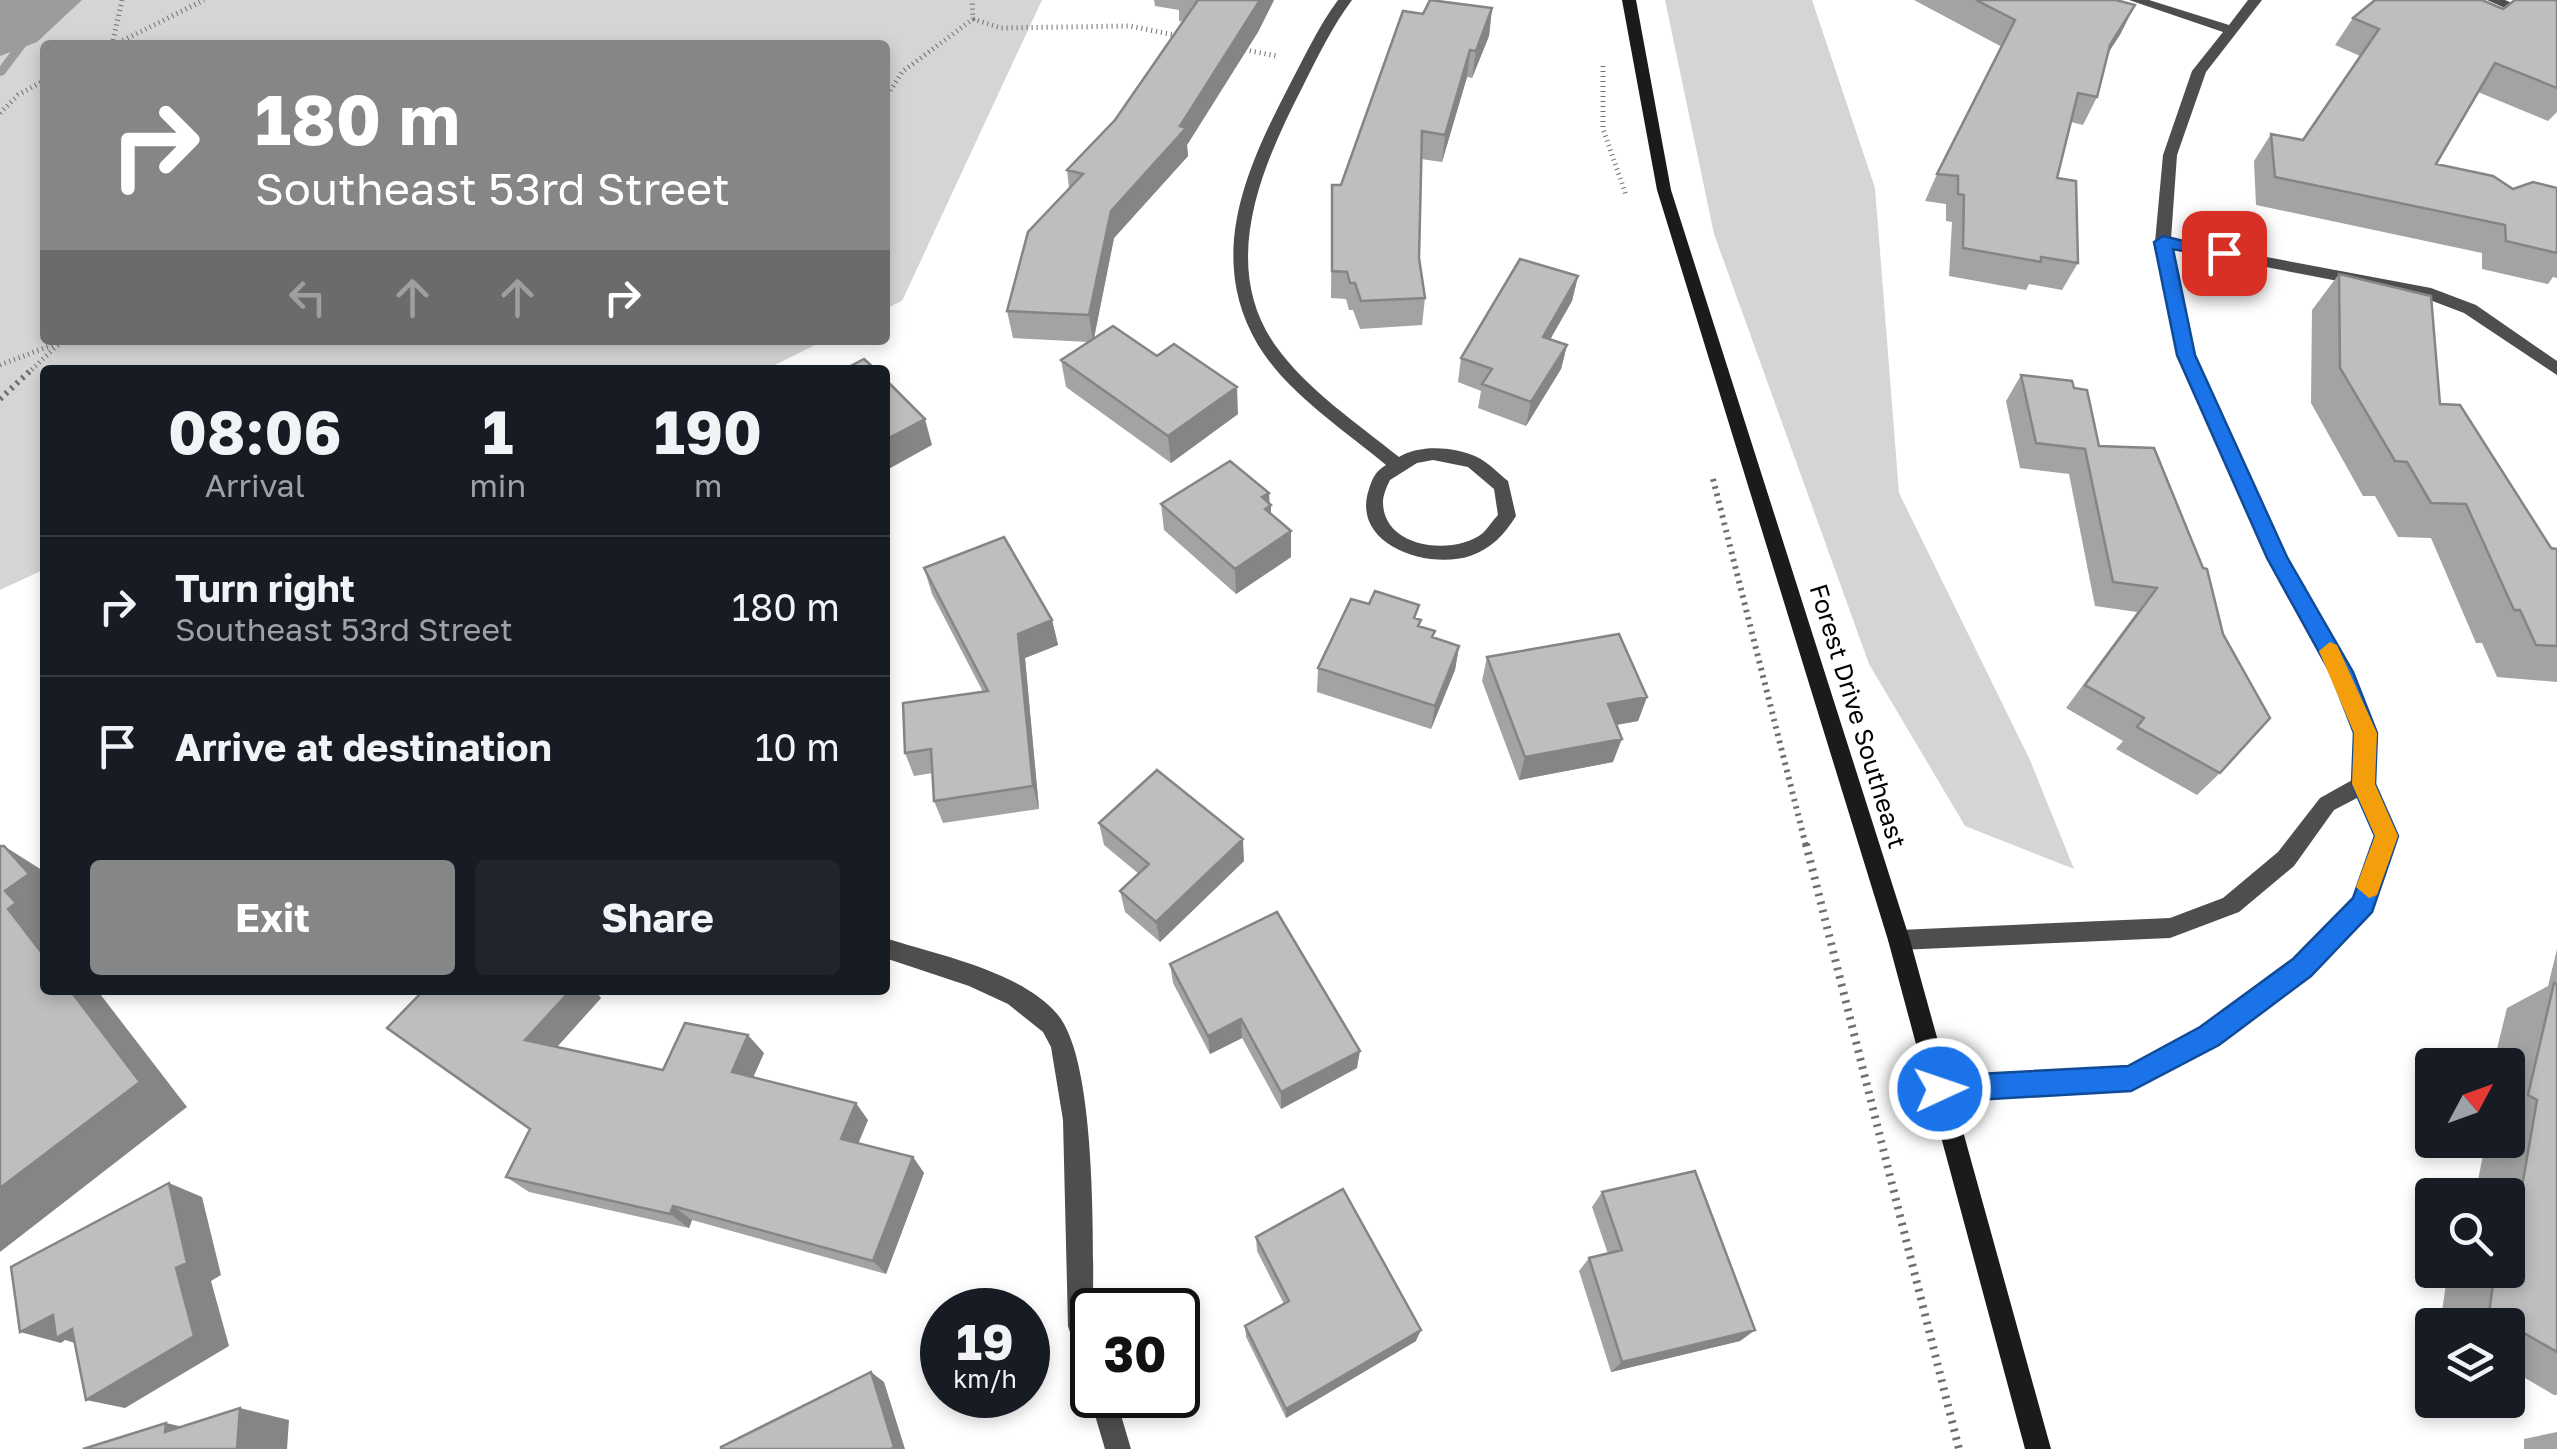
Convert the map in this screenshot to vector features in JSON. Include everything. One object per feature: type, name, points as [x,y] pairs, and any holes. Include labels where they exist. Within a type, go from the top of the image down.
[{"type":"main road","name":"Forest Drive Southeast","points":[[1629,0],[1664,190],[1899,940],[2038,1449]]},
{"type":"street","points":[[1345,0],[1328,23],[1254,181],[1236,252],[1242,293],[1266,343],[1302,384],[1396,464]]},
{"type":"street","points":[[2136,0],[2232,30]]},
{"type":"street","points":[[1940,1089],[2131,1078],[2209,1036],[2302,968],[2363,904],[2386,836],[2364,784],[2366,733],[2342,672],[2278,558],[2186,355],[2163,242],[2170,155],[2199,71],[2255,0]]},
{"type":"street","points":[[2494,0],[2557,27]]},
{"type":"street","points":[[2163,242],[2425,292],[2470,309],[2557,368]]},
{"type":"street","points":[[1454,456],[1489,472],[1508,501],[1500,531],[1487,544],[1458,553],[1426,553],[1405,546],[1388,535],[1372,505],[1374,490],[1396,464],[1413,457],[1454,456]]},
{"type":"street","points":[[1899,940],[2103,935],[2170,928],[2231,905],[2286,859],[2327,804],[2364,784]]},
{"type":"street","points":[[890,950],[994,985],[1052,1025],[1070,1069],[1080,1288]]},
{"type":"street","points":[[1109,1418],[1118,1449]]},
{"type":"path","points":[[113,40],[122,0]]},
{"type":"path","points":[[122,40],[204,0]]},
{"type":"path","points":[[972,0],[973,19]]},
{"type":"path","points":[[973,19],[1000,28],[1130,26],[1185,37]]},
{"type":"path","points":[[890,90],[902,72],[973,19]]},
{"type":"path","points":[[1222,45],[1278,56]]},
{"type":"path","points":[[1602,55],[1603,129],[1629,203]]},
{"type":"path","points":[[0,113],[18,94],[40,83]]},
{"type":"path","points":[[0,364],[50,345]]},
{"type":"path","points":[[0,399],[58,345]]},
{"type":"path","points":[[1708,462],[1959,1449]]},
{"type":"shaded area","points":[[0,0],[1042,0],[902,301],[890,307],[890,40],[40,40],[40,345],[815,345],[775,365],[40,365],[40,571],[0,590]]},
{"type":"shaded area","points":[[0,0],[82,0],[37,42],[0,56]]},
{"type":"shaded area","points":[[1665,0],[1812,0],[1875,188],[1899,493],[2030,760],[2074,869],[1965,826],[1869,664],[1714,234]]},
{"type":"building","points":[[1198,0],[1260,0],[1180,126],[1186,128],[1111,211],[1089,315],[1007,311],[1028,232],[1083,174],[1067,170],[1115,120]]},
{"type":"building","points":[[1430,0],[1492,8],[1476,51],[1470,50],[1445,135],[1422,131],[1419,258],[1425,298],[1361,301],[1347,272],[1332,271],[1332,185],[1341,185],[1403,11],[1423,14]]},
{"type":"building","points":[[1976,0],[2116,0],[2135,5],[2110,45],[2097,97],[2078,93],[2057,178],[2076,181],[2078,263],[2041,257],[2041,262],[1963,248],[1964,195],[1958,194],[1958,176],[1937,174],[2015,20]]},
{"type":"building","points":[[2375,0],[2482,0],[2503,9],[2515,0],[2557,0],[2557,88],[2495,63],[2436,164],[2493,176],[2513,189],[2533,182],[2557,188],[2557,253],[2506,241],[2505,225],[2275,177],[2271,134],[2303,140],[2379,29],[2353,18]]},
{"type":"building","points":[[1520,259],[1578,276],[1543,337],[1567,345],[1531,402],[1482,384],[1492,369],[1461,358]]},
{"type":"building","points":[[2339,274],[2431,296],[2440,404],[2460,405],[2551,548],[2557,549],[2557,646],[2536,645],[2520,610],[2514,610],[2466,504],[2431,503],[2407,462],[2395,461],[2340,368]]},
{"type":"building","points":[[1113,326],[1157,356],[1174,344],[1237,387],[1168,436],[1061,360]]},
{"type":"building","points":[[2021,375],[2072,381],[2074,388],[2087,390],[2099,446],[2154,448],[2203,568],[2207,569],[2223,634],[2270,718],[2220,773],[2137,727],[2144,718],[2085,685],[2157,588],[2113,582],[2085,449],[2036,443]]},
{"type":"building","points":[[890,384],[925,419],[890,437]]},
{"type":"building","points":[[1230,461],[1269,493],[1262,497],[1271,505],[1265,509],[1291,531],[1235,569],[1161,504]]},
{"type":"building","points":[[1004,537],[1052,620],[1018,634],[1033,786],[934,801],[931,749],[905,753],[903,703],[988,691],[924,568]]},
{"type":"building","points":[[1375,591],[1419,605],[1414,618],[1421,620],[1418,626],[1435,631],[1432,637],[1459,646],[1435,706],[1318,668],[1351,599],[1369,604]]},
{"type":"building","points":[[1619,634],[1647,697],[1608,704],[1622,739],[1525,757],[1487,657]]},
{"type":"building","points":[[1157,770],[1243,839],[1156,922],[1120,891],[1149,864],[1099,823]]},
{"type":"building","points":[[0,846],[4,846],[29,874],[5,891],[16,903],[8,909],[40,951],[40,995],[74,995],[140,1082],[0,1188]]},
{"type":"building","points":[[1277,912],[1360,1051],[1281,1092],[1241,1019],[1208,1036],[1170,964]]},
{"type":"building","points":[[2554,983],[2557,1352],[2525,1334],[2525,1308],[2490,1308],[2492,1288],[2525,1288],[2524,1178],[2537,1100],[2528,1095]]},
{"type":"building","points":[[419,995],[566,995],[525,1040],[663,1070],[685,1023],[748,1035],[732,1072],[856,1103],[841,1139],[913,1157],[873,1261],[673,1206],[670,1214],[506,1177],[530,1129],[387,1028]]},
{"type":"building","points":[[1695,1171],[1755,1330],[1622,1362],[1589,1258],[1622,1250],[1602,1192]]},
{"type":"building","points":[[169,1183],[187,1263],[176,1268],[194,1336],[86,1400],[72,1329],[56,1338],[53,1315],[20,1332],[11,1267]]},
{"type":"building","points":[[1343,1189],[1421,1330],[1286,1409],[1245,1326],[1289,1301],[1256,1237]]},
{"type":"building","points":[[871,1372],[894,1447],[721,1449],[721,1447]]},
{"type":"building","points":[[240,1408],[237,1449],[83,1449],[166,1423],[165,1432]]},
{"type":"waterway","points":[[0,73],[40,21],[49,0]]},
{"type":"slow traffic","points":[[2330,651],[2366,733],[2364,784],[2386,836],[2369,887]]},
{"type":"route","points":[[1940,1089],[2131,1078],[2209,1036],[2302,968],[2363,904],[2386,836],[2364,784],[2366,733],[2342,672],[2278,558],[2186,355],[2163,242],[2224,253]]}]
